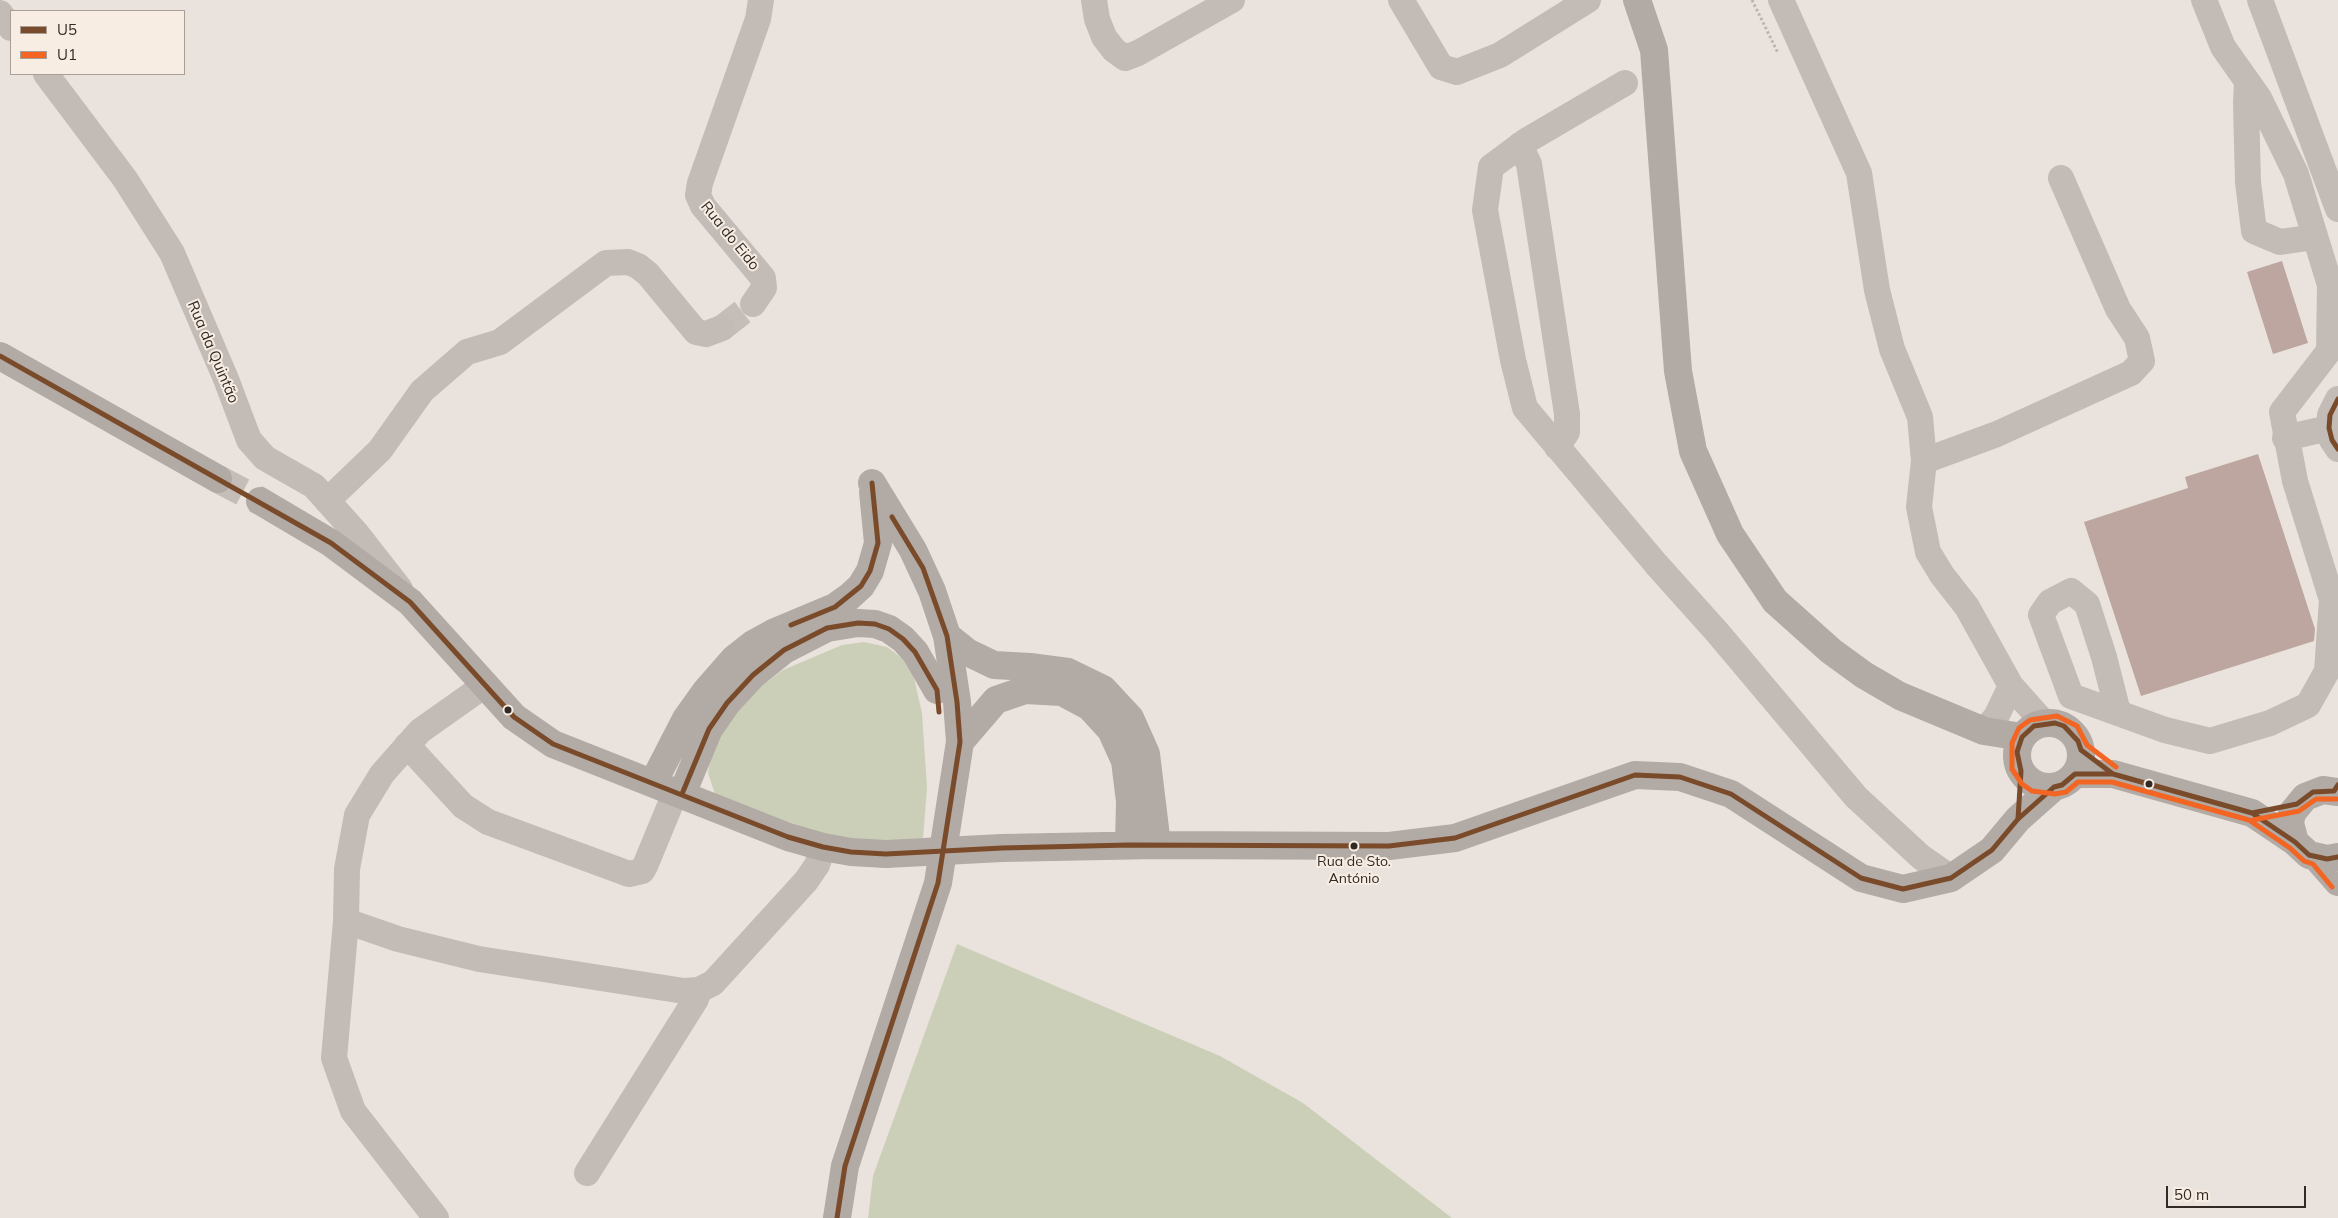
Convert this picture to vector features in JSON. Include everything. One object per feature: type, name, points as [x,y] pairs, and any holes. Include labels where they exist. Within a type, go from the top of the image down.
[{"type":"main road","points":[[1637,0],[1654,50],[1678,371],[1693,451],[1730,534],[1775,601],[1830,651],[1864,675],[1900,696],[1984,731],[2026,745]]},
{"type":"main road","points":[[0,356],[218,479]]},
{"type":"main road","points":[[670,789],[686,719],[706,690],[734,659],[753,644],[772,633],[834,606],[849,597],[860,586],[875,558],[878,543],[872,483],[923,568],[947,636],[957,702],[960,742],[938,883],[845,1166],[838,1218]]},
{"type":"main road","points":[[260,501],[331,543],[410,602],[514,717],[553,744],[788,836],[823,847],[851,852],[886,854],[1002,848],[1129,845],[1389,846],[1455,838],[1635,775],[1680,776],[1731,794],[1861,878],[1903,889],[1950,878],[1992,850],[2018,819],[2070,771],[2078,740],[2064,726],[2054,723],[2026,745],[2018,819]]},
{"type":"main road","points":[[892,517],[927,630],[937,690],[949,808]]},
{"type":"main road","points":[[670,789],[728,703],[753,675],[784,650],[827,628],[858,622],[875,624],[890,629],[903,638],[915,652],[937,690]]},
{"type":"main road","points":[[947,636],[967,652],[994,665],[1030,666],[1068,672],[1103,689],[1130,718],[1146,754],[1156,845]]},
{"type":"main road","points":[[960,742],[996,700],[1025,690],[1062,692],[1090,707],[1111,730],[1125,760],[1130,801],[1129,845]]},
{"type":"main road","points":[[2026,745],[2035,784],[2070,771],[2114,774],[2252,813],[2296,842],[2308,855],[2328,858],[2338,882]]},
{"type":"main road","points":[[2252,813],[2297,804],[2313,792],[2337,789]]},
{"type":"main road","points":[[2296,842],[2290,823],[2297,804]]},
{"type":"street","name":"Rua do Eido","points":[[753,304],[764,288],[763,278],[704,206],[698,195],[700,183],[758,19],[761,0]]},
{"type":"street","points":[[1094,0],[1097,19],[1104,37],[1114,50],[1124,58],[1138,53],[1232,0]]},
{"type":"street","points":[[1401,0],[1441,67],[1456,72],[1500,55],[1579,2]]},
{"type":"street","points":[[1781,0],[1859,173],[1877,290],[1892,349],[1920,417],[1924,461],[1919,507],[1928,552],[1942,575],[1967,607],[2011,686],[2026,745]]},
{"type":"street","points":[[2118,712],[2165,730],[2210,741],[2270,724],[2308,705],[2327,671],[2332,600],[2295,481],[2285,438],[2282,412],[2329,351],[2330,285],[2296,174],[2259,98],[2223,47],[2204,0]]},
{"type":"street","points":[[2260,0],[2338,209]]},
{"type":"street","points":[[0,13],[10,27]]},
{"type":"street","name":"Rua da Quintão","points":[[47,75],[125,179],[172,253],[226,379],[249,440],[265,458],[314,486],[357,534],[410,602]]},
{"type":"street","points":[[2247,82],[2248,182],[2254,231],[2280,242],[2315,237]]},
{"type":"street","points":[[1625,83],[1520,145],[1491,167],[1485,210],[1513,360],[1525,408],[1556,447],[1717,632],[1856,797],[1921,857],[1950,878]]},
{"type":"street","points":[[1520,145],[1529,164],[1567,414],[1567,432],[1556,447]]},
{"type":"street","points":[[1924,461],[1997,434],[2131,373],[2142,361],[2137,338],[2118,309],[2061,178]]},
{"type":"street","points":[[327,501],[380,450],[422,391],[467,352],[500,342],[606,263],[628,262],[638,266],[648,274],[696,332],[706,334],[722,328]]},
{"type":"street","points":[[2285,438],[2334,438],[2330,415],[2338,399]]},
{"type":"street","points":[[436,1218],[353,1111],[334,1058],[346,921],[347,869],[357,815],[382,774],[420,731],[485,685]]},
{"type":"street","points":[[1984,731],[1996,717],[2011,686]]},
{"type":"street","points":[[407,745],[463,806],[488,822],[629,874],[642,871],[645,866],[670,789]]},
{"type":"street","points":[[346,921],[398,939],[479,959],[675,990],[699,990],[713,982],[806,881],[817,865],[823,847]]},
{"type":"street","points":[[587,1173],[696,1000],[699,990]]},
{"type":"green space","points":[[864,642],[887,647],[903,659],[914,678],[922,713],[927,788],[923,838],[869,842],[815,835],[715,794],[708,773],[711,752],[732,716],[756,690],[783,670],[842,645]]},
{"type":"green space","points":[[957,944],[1220,1056],[1303,1103],[1452,1218],[868,1218],[873,1176]]},
{"type":"building","points":[[2282,261],[2308,343],[2273,354],[2247,272]]},
{"type":"building","points":[[2258,454],[2315,629],[2314,641],[2141,696],[2084,522],[2188,488],[2185,477]]},
{"type":"tunnel","points":[[722,328],[753,304]]},
{"type":"tunnel","points":[[218,479],[260,501]]},
{"type":"transit line","name":"U5","points":[[0,356],[331,543],[410,602],[514,717],[553,744],[788,837],[823,847],[851,852],[886,854],[1002,848],[1129,845],[1389,846],[1455,838],[1635,775],[1680,777],[1731,794],[1861,878],[1903,889],[1951,878],[1992,850],[2018,819],[2054,787],[2062,785],[2075,774],[2113,774],[2252,813],[2295,842],[2309,855],[2327,859],[2338,857]]},
{"type":"transit line","name":"U5","points":[[2338,399],[2330,415],[2329,428],[2332,440],[2338,449]]},
{"type":"transit line","name":"U5","points":[[791,625],[835,607],[861,586],[870,571],[878,543],[872,483]]},
{"type":"transit line","name":"U5","points":[[837,1218],[845,1166],[938,883],[960,742],[957,702],[947,636],[923,568],[892,517]]},
{"type":"transit line","name":"U5","points":[[682,794],[709,729],[727,703],[753,675],[784,650],[827,628],[858,623],[875,624],[889,629],[903,639],[915,652],[937,690],[939,712]]},
{"type":"transit line","name":"U1","points":[[2116,767],[2087,745],[2077,726],[2057,716],[2030,720],[2019,728],[2012,743],[2012,769],[2022,784],[2032,791],[2055,794],[2066,792],[2078,782],[2112,782],[2249,820],[2290,848],[2304,861],[2313,864],[2332,887]]},
{"type":"transit line","name":"U5","points":[[2018,819],[2021,771],[2017,752],[2022,737],[2034,726],[2055,723],[2064,726],[2078,741],[2081,750],[2113,774]]},
{"type":"transit line","name":"U5","points":[[2252,813],[2297,804],[2313,792],[2334,791],[2338,785]]},
{"type":"transit line","name":"U1","points":[[2253,820],[2299,811],[2316,799],[2337,799]]},
{"type":"place","name":"Rua de Sto. António","points":[[1354,846]]}]
